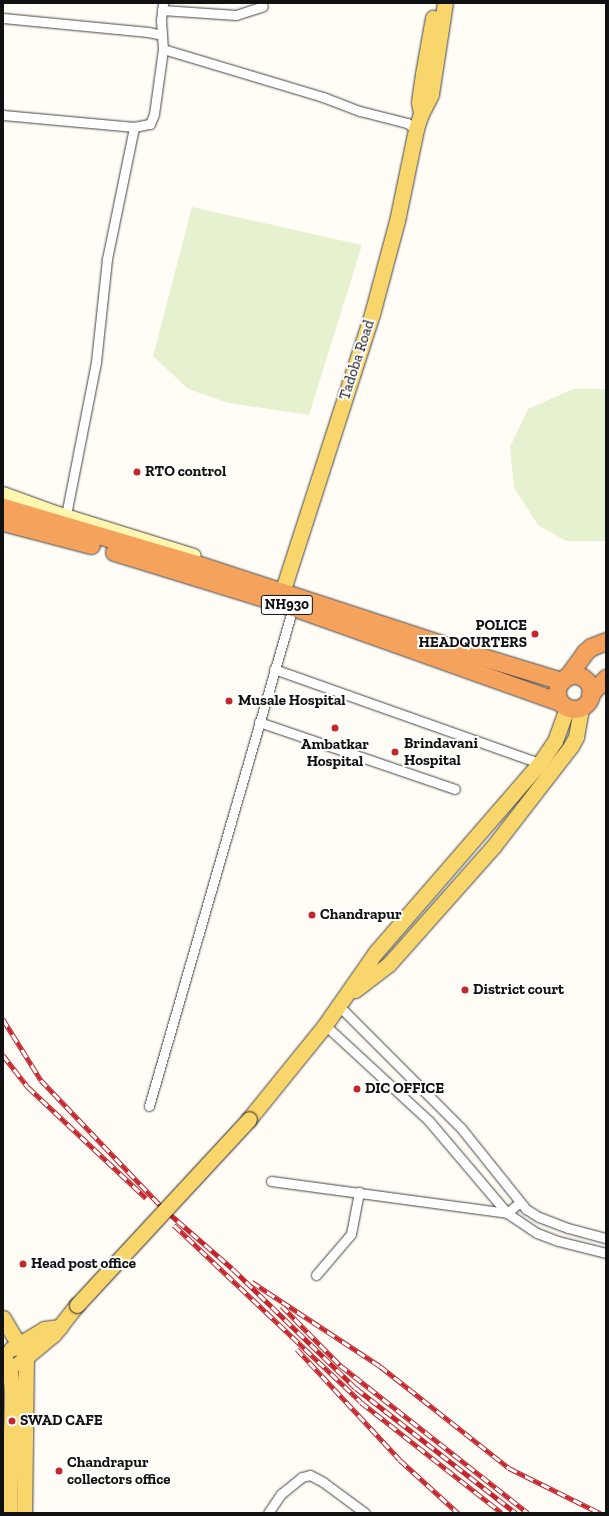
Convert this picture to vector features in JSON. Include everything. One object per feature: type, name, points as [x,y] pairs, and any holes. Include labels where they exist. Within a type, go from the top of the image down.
[{"type":"highway","name":"NH930","points":[[3,507],[229,574],[285,600],[569,706]]},
{"type":"highway","name":"NH930","points":[[6,523],[88,544],[564,679],[576,676],[581,677],[589,685],[590,694]]},
{"type":"highway","points":[[606,641],[591,647],[585,652],[564,679],[557,692],[569,706],[588,702],[590,694],[606,678]]},
{"type":"main road","name":"Tadoba Road","points":[[421,114],[419,102],[422,77],[436,3]]},
{"type":"main road","name":"Tadoba Road","points":[[285,600],[372,314],[397,221],[416,129],[421,114],[431,94],[445,3]]},
{"type":"main road","points":[[10,1370],[54,1334],[77,1305],[249,1119],[325,1025],[376,952],[540,763],[555,741],[569,706]]},
{"type":"main road","points":[[340,1003],[389,964],[493,847],[571,746],[576,737],[569,706]]},
{"type":"main road","points":[[3,1318],[26,1358],[24,1513]]},
{"type":"main road","points":[[9,1513],[6,1480],[12,1392],[10,1370],[3,1354],[44,1329],[60,1326]]},
{"type":"street","points":[[3,114],[134,127],[146,126],[153,119],[163,49],[163,7],[236,15],[263,6]]},
{"type":"street","points":[[3,18],[148,32],[162,35]]},
{"type":"street","points":[[163,49],[323,97],[360,111],[407,123],[416,129]]},
{"type":"street","points":[[66,515],[96,362],[107,259],[134,127]]},
{"type":"street","points":[[3,493],[66,515],[169,546],[196,556],[229,574]]},
{"type":"street","points":[[149,1106],[274,669],[285,600]]},
{"type":"street","points":[[274,669],[540,763]]},
{"type":"street","points":[[259,722],[455,789]]},
{"type":"street","points":[[340,1003],[461,1128],[526,1209],[546,1220],[568,1228],[606,1238]]},
{"type":"street","points":[[325,1025],[428,1121],[507,1212],[537,1233],[558,1241],[606,1253]]},
{"type":"street","points":[[270,1181],[507,1212],[520,1202]]},
{"type":"street","points":[[316,1275],[351,1234],[359,1192]]},
{"type":"street","points":[[268,1513],[281,1494],[302,1477],[310,1475],[323,1482],[365,1513]]},
{"type":"green space","points":[[192,207],[362,245],[309,415],[228,403],[188,389],[153,356]]},
{"type":"green space","points":[[573,389],[606,389],[606,541],[566,541],[538,525],[514,488],[510,447],[528,409]]},
{"type":"railway","points":[[3,1019],[41,1080],[164,1209],[233,1269],[356,1388],[516,1513]]},
{"type":"railway","points":[[3,1055],[28,1087],[146,1198]]},
{"type":"railway","points":[[174,1225],[361,1402],[502,1513]]},
{"type":"railway","points":[[252,1282],[380,1366],[509,1468],[600,1513]]},
{"type":"railway","points":[[282,1306],[340,1365],[528,1513]]},
{"type":"railway","points":[[297,1349],[400,1460],[458,1513]]},
{"type":"place","name":"RTO control","points":[[137,472]]},
{"type":"place","name":"POLICE HEADQURTERS","points":[[535,634]]},
{"type":"place","name":"Musale Hospital","points":[[229,701]]},
{"type":"place","name":"Ambatkar Hospital","points":[[335,728]]},
{"type":"place","name":"Brindavani Hospital","points":[[395,752]]},
{"type":"place","name":"Chandrapur","points":[[312,915]]},
{"type":"place","name":"District court","points":[[465,990]]},
{"type":"place","name":"DIC OFFICE","points":[[357,1089]]},
{"type":"place","name":"Head post office","points":[[23,1264]]},
{"type":"place","name":"SWAD CAFE","points":[[12,1421]]},
{"type":"place","name":"Chandrapur collectors office","points":[[59,1471]]}]
